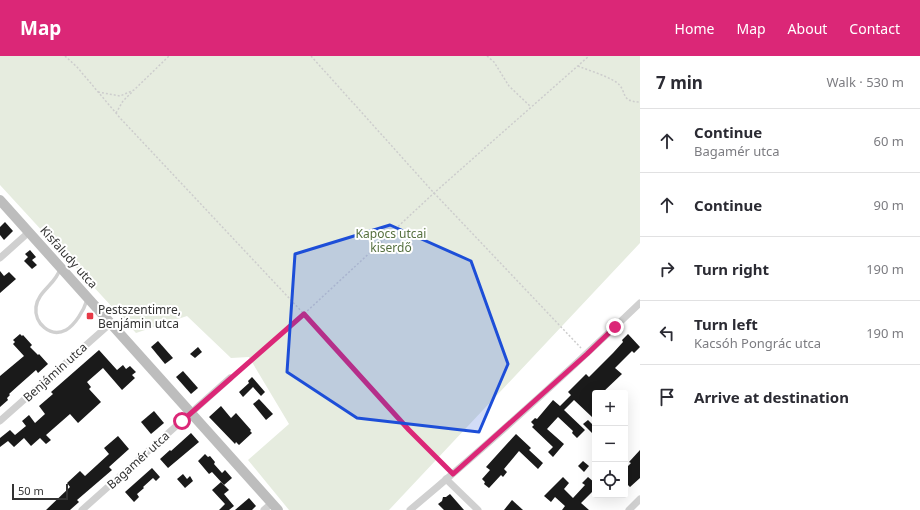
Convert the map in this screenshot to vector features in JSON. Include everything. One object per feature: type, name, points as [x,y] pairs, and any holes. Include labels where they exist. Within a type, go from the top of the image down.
[{"type":"street","name":"Kisfaludy utca","points":[[0,200],[275,506]]},
{"type":"street","points":[[0,258],[29,232]]},
{"type":"street","points":[[410,510],[453,474],[587,354],[640,303]]},
{"type":"street","name":"Benjámin utca","points":[[0,421],[111,322]]},
{"type":"street","name":"Bagamér utca","points":[[82,510],[230,378]]},
{"type":"street","points":[[446,480],[478,510]]},
{"type":"street","points":[[629,510],[640,499]]},
{"type":"street","points":[[264,510],[275,506]]},
{"type":"lane","points":[[60,268],[58,276],[39,299],[36,307],[36,316],[40,324],[52,332],[60,332],[68,329],[84,310],[88,298]]},
{"type":"path","points":[[65,56],[77,67],[116,113],[304,314],[409,430],[453,474]]},
{"type":"path","points":[[116,113],[123,101],[169,56]]},
{"type":"path","points":[[311,56],[434,193],[587,354]]},
{"type":"path","points":[[487,56],[494,62],[509,86],[531,107]]},
{"type":"path","points":[[230,378],[304,314],[434,193],[589,56]]},
{"type":"path","points":[[578,66],[614,81],[622,87],[624,95],[632,102],[640,102]]},
{"type":"path","points":[[97,92],[120,96],[134,90]]},
{"type":"highlighted area","points":[[390,225],[471,261],[508,364],[479,432],[357,418],[287,372],[295,254]]},
{"type":"green space","name":"Kapocs utcai kiserdő","points":[[0,56],[640,56],[640,243],[389,510],[289,510],[248,460],[289,424],[249,357],[231,358],[187,316],[136,333],[0,185]]},
{"type":"building","points":[[5,222],[13,231],[4,240],[0,235],[0,227]]},
{"type":"building","points":[[30,250],[36,257],[32,260],[37,265],[32,269],[24,261],[28,257],[25,254]]},
{"type":"building","points":[[0,271],[4,276],[9,272],[16,279],[0,293]]},
{"type":"building","points":[[20,334],[22,336],[23,335],[32,345],[30,347],[48,364],[38,373],[36,370],[19,385],[9,394],[10,395],[7,398],[8,400],[0,407],[0,376],[24,356],[13,344],[15,342],[13,340]]},
{"type":"building","points":[[628,334],[640,347],[634,353],[632,351],[615,368],[622,374],[605,390],[592,390],[592,417],[574,400],[564,410],[585,430],[577,438],[572,433],[573,431],[558,417],[547,429],[564,444],[553,457],[548,452],[553,447],[532,427],[534,425],[531,422],[535,418],[537,419],[553,400],[560,406],[571,395],[568,392],[586,374],[589,377],[623,342],[622,340]]},
{"type":"building","points":[[158,341],[173,358],[165,364],[151,347]]},
{"type":"building","points":[[198,347],[202,352],[195,358],[190,354]]},
{"type":"building","points":[[99,350],[117,370],[123,365],[126,369],[130,366],[136,372],[132,375],[135,378],[122,390],[103,368],[87,382],[91,387],[89,389],[101,402],[78,423],[70,414],[46,435],[51,440],[46,444],[40,438],[31,446],[24,438],[14,447],[8,441],[0,447],[0,438],[10,430],[15,435],[26,426],[22,421],[29,415],[35,423],[45,414],[39,406],[53,394],[51,392]]},
{"type":"building","points":[[183,371],[198,388],[191,394],[176,377]]},
{"type":"building","points":[[252,377],[265,392],[261,396],[253,387],[243,397],[239,392],[249,383],[248,381]]},
{"type":"building","points":[[259,399],[273,414],[266,420],[253,404]]},
{"type":"building","points":[[221,406],[231,418],[236,413],[251,430],[250,431],[252,433],[239,445],[236,442],[235,444],[209,417]]},
{"type":"building","points":[[154,411],[164,423],[151,434],[141,422]]},
{"type":"building","points":[[588,420],[592,424],[592,433],[583,424]]},
{"type":"building","points":[[191,433],[199,442],[168,468],[160,459]]},
{"type":"building","points":[[516,434],[531,448],[529,450],[543,463],[538,469],[519,451],[504,469],[507,472],[503,477],[501,475],[489,488],[484,484],[485,482],[482,479],[490,470],[486,467]]},
{"type":"building","points":[[118,436],[129,449],[109,467],[112,470],[77,500],[79,502],[70,510],[46,510],[70,487],[67,483],[80,471],[85,476],[109,454],[104,448]]},
{"type":"building","points":[[640,450],[640,478],[630,487],[628,485],[628,466],[631,463],[629,462]]},
{"type":"building","points":[[205,454],[208,457],[210,456],[215,462],[214,464],[222,473],[225,470],[232,478],[224,485],[212,472],[209,474],[198,461]]},
{"type":"building","points":[[583,461],[589,466],[584,472],[578,466]]},
{"type":"building","points":[[152,468],[160,477],[156,481],[153,478],[143,487],[144,488],[137,494],[139,497],[134,502],[125,492]]},
{"type":"building","points":[[183,474],[187,479],[190,476],[193,481],[185,488],[177,479]]},
{"type":"building","points":[[563,477],[569,483],[564,489],[573,498],[585,485],[582,483],[588,477],[592,480],[592,492],[581,503],[589,510],[562,510],[565,506],[555,497],[551,502],[544,496]]},
{"type":"building","points":[[221,482],[229,490],[224,494],[234,506],[229,510],[219,510],[225,504],[212,490]]},
{"type":"building","points":[[450,494],[464,510],[444,510],[438,504],[442,501],[443,497]]},
{"type":"building","points":[[249,498],[256,506],[252,510],[235,510]]},
{"type":"building","points":[[512,500],[523,510],[504,510]]},
{"type":"place","name":"Pestszentimre, Benjámin utca","points":[[90,316]]},
{"type":"route","points":[[182,421],[304,314],[409,430],[453,474],[615,327]]}]
